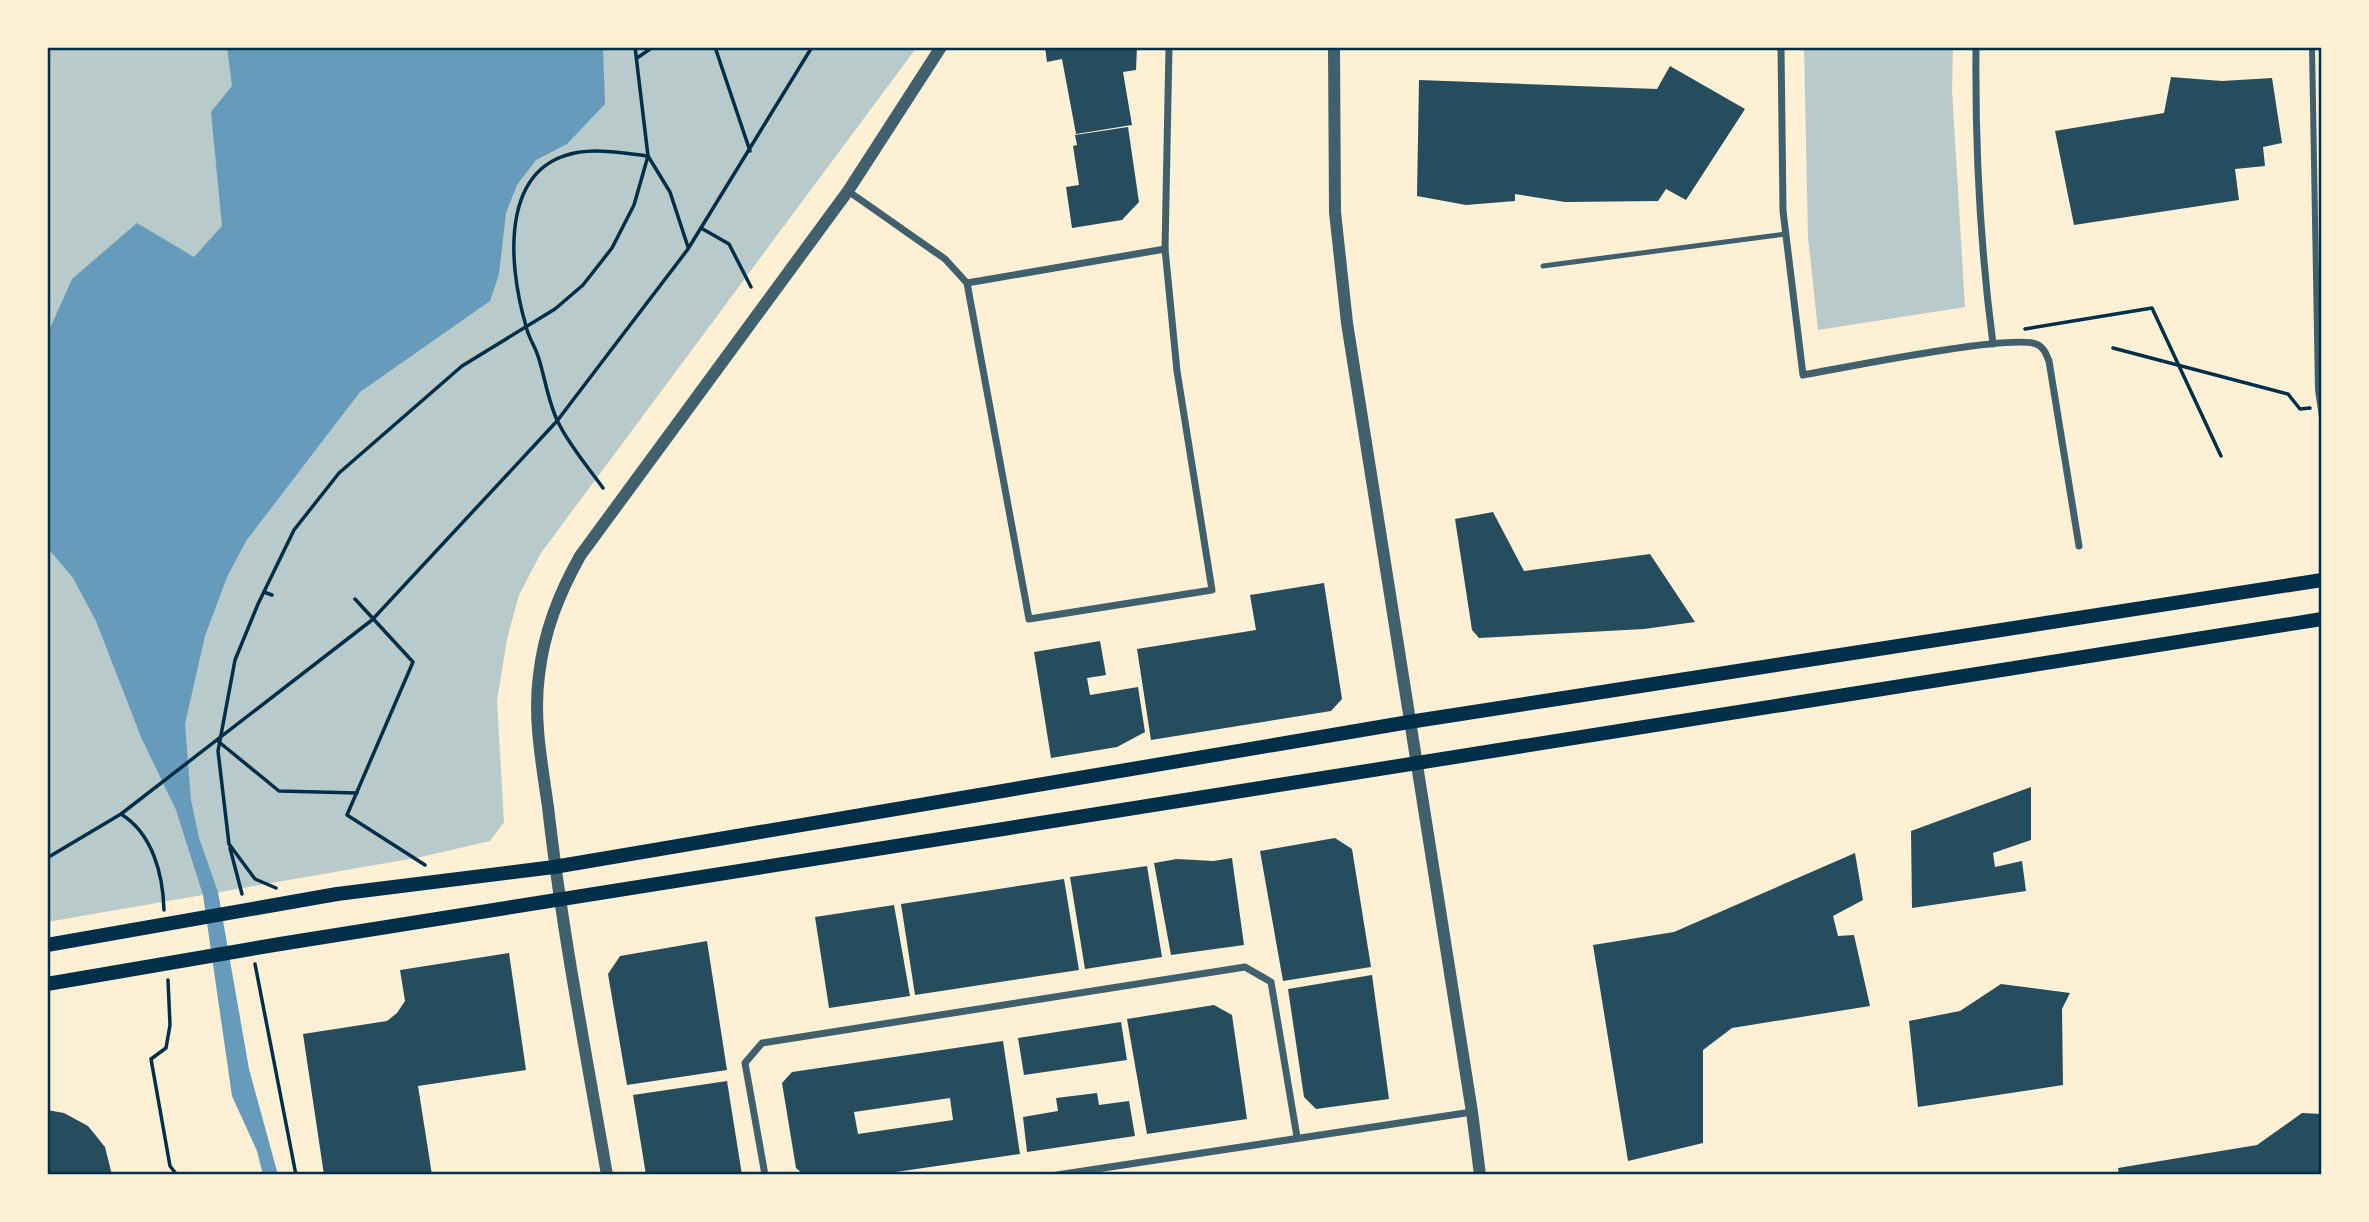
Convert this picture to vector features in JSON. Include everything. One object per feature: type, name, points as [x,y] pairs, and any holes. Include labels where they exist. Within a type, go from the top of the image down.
[{"type":"main road","points":[[47,945],[281,899],[554,867],[1409,722],[2322,580]]},
{"type":"main road","points":[[47,984],[279,944],[2322,619]]},
{"type":"street","points":[[607,1175],[554,867],[537,701],[542,653],[560,592],[580,556],[848,191],[941,47]]},
{"type":"street","points":[[848,191],[945,259],[968,283],[1029,619],[1212,590],[1177,371],[1165,249],[1169,47]]},
{"type":"street","points":[[1335,47],[1335,212],[1341,274],[1480,1175]]},
{"type":"street","points":[[1781,47],[1780,126],[1785,234],[1803,374],[1993,344],[2036,344],[2045,351],[2079,545]]},
{"type":"street","points":[[1976,47],[1975,120],[1979,216],[1993,344]]},
{"type":"street","points":[[2312,47],[2322,417]]},
{"type":"street","points":[[968,283],[1165,249]]},
{"type":"street","points":[[765,1175],[745,1063],[762,1043],[1245,967],[1271,982],[1297,1137]]},
{"type":"street","points":[[1057,1175],[1472,1112]]},
{"type":"lane","points":[[1543,266],[1785,234]]},
{"type":"path","points":[[243,903],[229,844],[218,741],[235,660],[264,592],[294,530],[339,473],[462,366],[555,309],[583,285],[612,248],[634,205],[648,156],[635,47]]},
{"type":"path","points":[[637,58],[653,47]]},
{"type":"path","points":[[715,47],[750,152]]},
{"type":"path","points":[[47,858],[121,814],[373,621],[557,421],[688,249],[812,47]]},
{"type":"path","points":[[603,488],[557,421],[538,354],[526,328],[514,265],[513,228],[521,197],[540,169],[575,154],[593,151],[648,156]]},
{"type":"path","points":[[648,156],[670,192],[688,249]]},
{"type":"path","points":[[701,228],[729,244],[751,287]]},
{"type":"path","points":[[1992,334],[2152,308],[2221,456]]},
{"type":"path","points":[[2113,348],[2288,394],[2300,410],[2320,406]]},
{"type":"path","points":[[264,592],[272,595]]},
{"type":"path","points":[[355,599],[413,662],[347,815],[425,865]]},
{"type":"path","points":[[218,741],[279,791],[357,793]]},
{"type":"path","points":[[121,814],[134,822],[157,862],[163,886],[164,913]]},
{"type":"path","points":[[229,844],[255,878],[281,899]]},
{"type":"path","points":[[254,957],[296,1175]]},
{"type":"path","points":[[167,969],[170,1025],[166,1048],[151,1059],[170,1166],[177,1175]]},
{"type":"shaded area","points":[[47,47],[917,47],[541,553],[519,595],[507,639],[497,701],[504,822],[490,841],[421,857],[47,922]]},
{"type":"shaded area","points":[[1804,47],[1953,47],[1952,90],[1965,307],[1818,330],[1808,237]]},
{"type":"water","points":[[227,47],[603,47],[605,104],[567,144],[536,160],[517,185],[506,213],[499,274],[490,301],[360,392],[246,541],[227,577],[205,636],[185,724],[191,800],[199,838],[218,892],[249,1069],[278,1175],[263,1175],[257,1151],[232,1096],[203,895],[176,810],[141,737],[96,621],[73,578],[47,547],[47,335],[72,279],[137,223],[194,257],[222,226],[211,112],[232,86]]},
{"type":"building","points":[[1045,47],[1137,47],[1136,70],[1123,72],[1132,125],[1076,134],[1062,59],[1047,62]]},
{"type":"building","points":[[1670,66],[1745,109],[1686,200],[1666,189],[1658,201],[1565,202],[1515,194],[1515,201],[1466,205],[1417,196],[1419,80],[1657,89]]},
{"type":"building","points":[[2171,77],[2222,81],[2272,78],[2282,143],[2263,147],[2265,166],[2235,169],[2239,200],[2074,225],[2055,131],[2164,113]]},
{"type":"building","points":[[1128,127],[1139,202],[1122,220],[1072,228],[1066,187],[1079,185],[1073,146],[1077,145],[1075,135]]},
{"type":"building","points":[[1493,512],[1524,571],[1650,554],[1695,622],[1644,629],[1479,638],[1472,630],[1455,519]]},
{"type":"building","points":[[1324,583],[1342,699],[1331,711],[1151,740],[1137,649],[1256,630],[1250,595]]},
{"type":"building","points":[[1100,641],[1106,675],[1087,678],[1090,695],[1138,687],[1145,732],[1117,747],[1051,758],[1034,652]]},
{"type":"building","points":[[2031,787],[2031,840],[1993,853],[1995,867],[2022,861],[2026,891],[1912,908],[1911,831]]},
{"type":"building","points":[[1335,838],[1352,849],[1371,967],[1283,981],[1260,851]]},
{"type":"building","points":[[1855,853],[1863,900],[1833,916],[1838,936],[1854,935],[1870,1006],[1732,1028],[1703,1050],[1703,1143],[1628,1161],[1593,945],[1674,932]]},
{"type":"building","points":[[1232,858],[1244,945],[1171,955],[1154,863],[1177,859],[1213,861]]},
{"type":"building","points":[[1147,866],[1162,957],[1085,969],[1070,877]]},
{"type":"building","points":[[1064,879],[1079,970],[915,995],[901,904]]},
{"type":"building","points":[[894,905],[910,996],[829,1008],[815,917]]},
{"type":"building","points":[[707,941],[727,1070],[627,1085],[608,974],[620,956]]},
{"type":"building","points":[[509,953],[526,1070],[418,1086],[432,1175],[324,1175],[303,1034],[387,1021],[405,1001],[400,970]]},
{"type":"building","points":[[1372,975],[1389,1099],[1316,1109],[1304,1097],[1288,989]]},
{"type":"building","points":[[2001,984],[2070,993],[2062,1009],[2063,1085],[1918,1107],[1909,1021],[1960,1011]]},
{"type":"building","points":[[1214,1005],[1232,1015],[1247,1119],[1147,1134],[1127,1019]]},
{"type":"building","points":[[1121,1022],[1127,1060],[1024,1075],[1018,1038]]},
{"type":"building","points":[[1003,1041],[1020,1154],[875,1175],[804,1175],[796,1168],[782,1083],[792,1072]],"holes":[[[950,1098],[953,1120],[858,1134],[854,1112]]]},
{"type":"building","points":[[727,1081],[742,1175],[646,1175],[633,1095]]},
{"type":"building","points":[[1097,1093],[1099,1105],[1129,1101],[1135,1136],[1027,1152],[1023,1117],[1058,1111],[1056,1098]]},
{"type":"building","points":[[47,1110],[64,1113],[88,1126],[105,1147],[112,1175],[47,1175]]},
{"type":"building","points":[[2302,1113],[2322,1114],[2322,1175],[2119,1175],[2118,1168],[2257,1145]]}]
